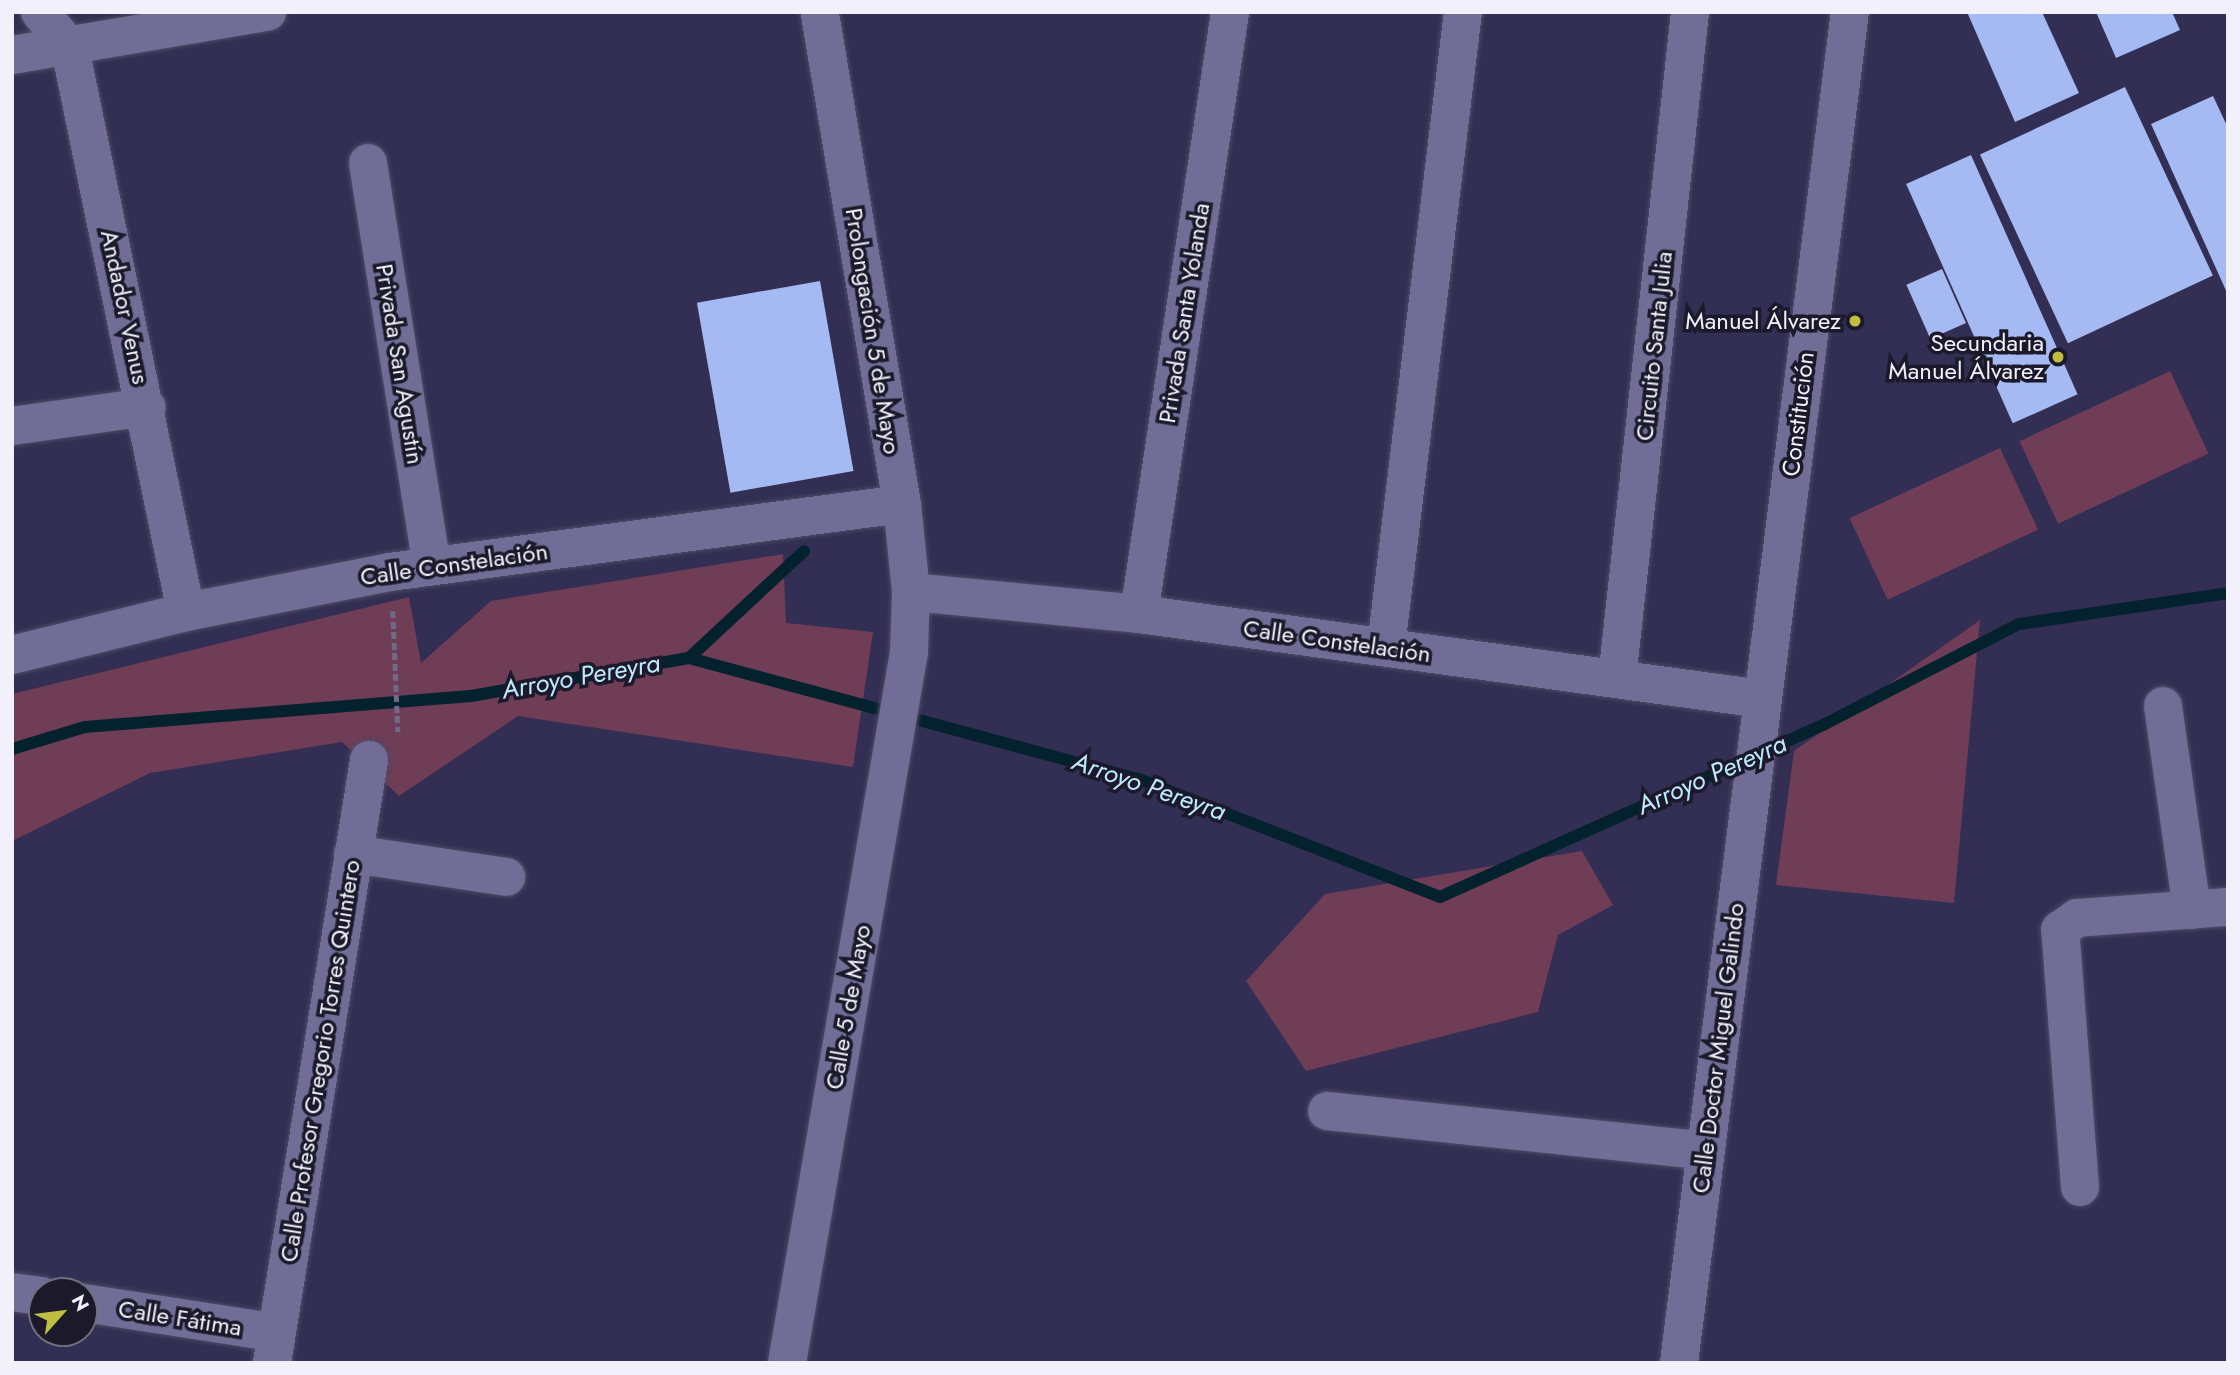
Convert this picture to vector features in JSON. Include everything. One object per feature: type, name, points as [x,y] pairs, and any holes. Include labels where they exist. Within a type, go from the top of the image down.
[{"type":"street","name":"Andador Venus","points":[[40,12],[70,48],[147,407],[186,612]]},
{"type":"street","points":[[12,55],[70,48],[267,12]]},
{"type":"street","name":"Prolongación 5 de Mayo","points":[[820,12],[902,504],[911,592],[909,652]]},
{"type":"street","name":"Privada Santa Yolanda","points":[[1139,614],[1230,12]]},
{"type":"street","points":[[1386,647],[1463,12]]},
{"type":"street","name":"Circuito Santa Julia","points":[[1617,679],[1690,12]]},
{"type":"street","name":"Constitución","points":[[1759,716],[1850,12]]},
{"type":"street","name":"Privada San Agustín","points":[[368,163],[432,565]]},
{"type":"street","points":[[12,426],[147,407]]},
{"type":"street","name":"Calle Constelación","points":[[12,656],[186,612],[390,572],[902,504]]},
{"type":"street","name":"Calle Constelación","points":[[911,592],[1139,614],[1617,679],[1759,716]]},
{"type":"street","name":"Calle 5 de Mayo","points":[[787,1363],[909,652]]},
{"type":"street","points":[[2080,1187],[2060,930],[2077,918],[2210,909],[2163,706]]},
{"type":"street","name":"Calle Doctor Miguel Galindo","points":[[1679,1363],[1759,716]]},
{"type":"street","name":"Calle Profesor Gregorio Torres Quintero","points":[[274,1348],[353,854],[383,754]]},
{"type":"street","points":[[353,854],[506,877]]},
{"type":"street","points":[[1326,1111],[1705,1151]]},
{"type":"street","name":"Calle Fátima","points":[[98,1306],[274,1348]]},
{"type":"path","points":[[383,754],[397,668],[390,572]]},
{"type":"shaded area","points":[[2170,371],[2208,453],[2058,524],[2020,441]]},
{"type":"shaded area","points":[[2000,448],[2038,530],[1888,600],[1850,518]]},
{"type":"shaded area","points":[[783,554],[786,623],[873,632],[853,767],[518,716],[399,796],[342,742],[150,773],[12,841],[12,694],[409,597],[421,663],[491,601]]},
{"type":"shaded area","points":[[1980,620],[1954,903],[1776,885],[1794,751]]},
{"type":"shaded area","points":[[1582,851],[1613,905],[1558,935],[1538,1012],[1306,1071],[1246,981],[1325,894]]},
{"type":"building","points":[[1967,12],[2042,12],[2079,93],[2015,122]]},
{"type":"building","points":[[2096,12],[2172,12],[2180,30],[2116,58]]},
{"type":"building","points":[[2125,87],[2213,276],[2068,343],[1980,155]]},
{"type":"building","points":[[2213,96],[2228,128],[2228,295],[2151,124]]},
{"type":"building","points":[[1971,155],[2078,394],[2013,423],[1906,184]]},
{"type":"building","points":[[1942,269],[1966,323],[1930,339],[1906,285]]},
{"type":"building","points":[[820,281],[854,471],[730,493],[697,303]]},
{"type":"waterway","points":[[689,658],[804,551]]},
{"type":"waterway","name":"Arroyo Pereyra","points":[[12,749],[85,727],[471,696],[689,658],[1139,779],[1440,897],[1825,724],[2019,624],[2228,593]]},
{"type":"place","name":"Manuel Álvarez","points":[[1855,321]]},
{"type":"place","name":"Secundaria Manuel Álvarez","points":[[2058,357]]}]
